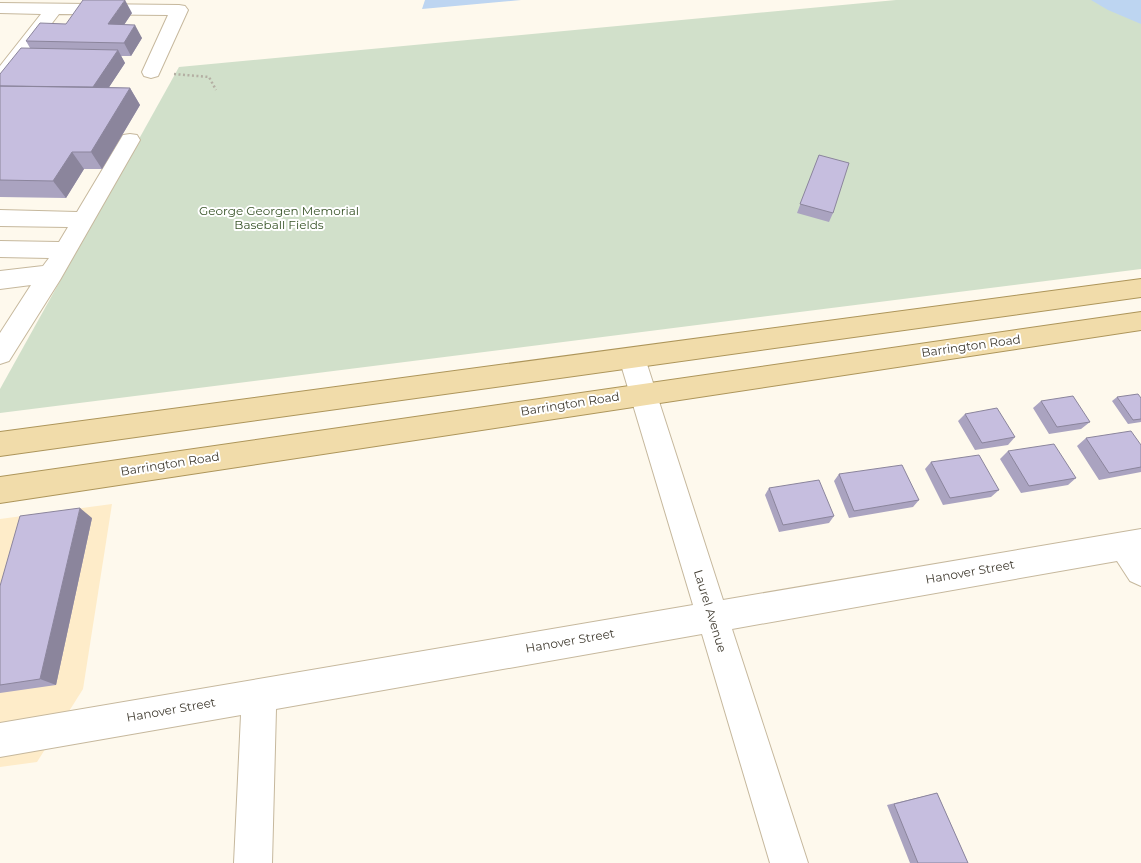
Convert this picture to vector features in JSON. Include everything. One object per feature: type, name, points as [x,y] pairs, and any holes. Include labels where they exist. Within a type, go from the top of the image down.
[{"type":"main road","points":[[1,447],[1141,288]]},
{"type":"main road","name":"Barrington Road","points":[[0,490],[642,393],[1141,321]]},
{"type":"street","points":[[0,23],[6,8],[179,10],[151,72]]},
{"type":"street","points":[[0,78],[55,8]]},
{"type":"street","points":[[0,354],[52,274],[130,140]]},
{"type":"street","points":[[0,218],[84,220]]},
{"type":"street","points":[[0,249],[66,250]]},
{"type":"street","points":[[0,280],[52,274]]},
{"type":"street","name":"Laurel Avenue","points":[[632,358],[789,863]]},
{"type":"street","name":"Hanover Street","points":[[0,740],[711,617],[1135,553]]},
{"type":"street","points":[[253,863],[259,694]]},
{"type":"path","points":[[151,72],[209,77],[216,90]]},
{"type":"shaded area","points":[[112,504],[83,689],[37,762],[0,767],[0,519]]},
{"type":"green space","name":"George Georgen Memorial Baseball Fields","points":[[896,0],[1141,0],[1141,269],[0,413],[0,389],[179,67]]},
{"type":"water","points":[[425,0],[521,0],[422,9]]},
{"type":"water","points":[[1091,0],[1141,0],[1141,24],[1108,10]]},
{"type":"building","points":[[83,0],[125,0],[108,24],[135,25],[124,43],[26,41],[40,23],[66,24]]},
{"type":"building","points":[[21,48],[118,50],[93,87],[0,86],[0,74]]},
{"type":"building","points":[[0,86],[130,88],[91,152],[72,152],[53,181],[0,180]]},
{"type":"building","points":[[819,155],[849,163],[833,213],[800,204]]},
{"type":"building","points":[[1138,394],[1141,398],[1141,419],[1133,420],[1117,397]]},
{"type":"building","points":[[1073,396],[1090,422],[1057,427],[1041,401]]},
{"type":"building","points":[[997,408],[1015,437],[982,443],[965,414]]},
{"type":"building","points":[[1131,431],[1141,445],[1141,467],[1109,473],[1086,438]]},
{"type":"building","points":[[1054,444],[1076,478],[1029,486],[1008,451]]},
{"type":"building","points":[[979,455],[999,490],[950,498],[931,462]]},
{"type":"building","points":[[902,465],[919,500],[854,511],[839,474]]},
{"type":"building","points":[[819,480],[834,516],[783,525],[769,488]]},
{"type":"building","points":[[80,508],[40,679],[0,685],[0,586],[20,516]]},
{"type":"building","points":[[937,793],[968,863],[918,863],[894,804]]}]
